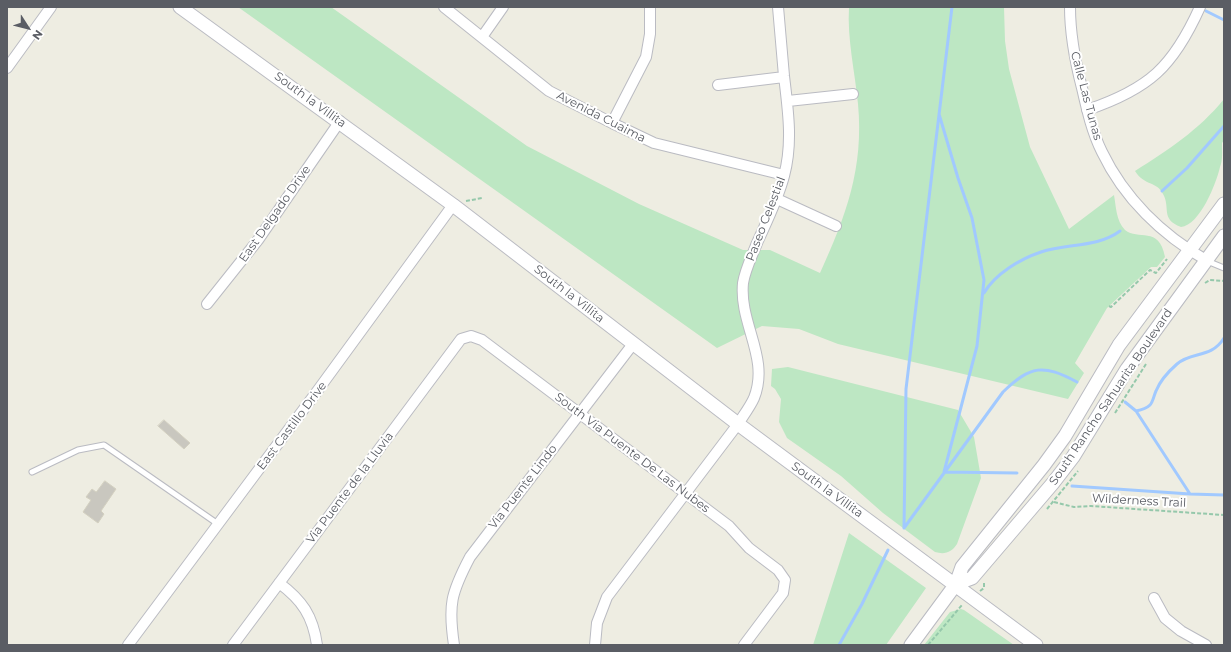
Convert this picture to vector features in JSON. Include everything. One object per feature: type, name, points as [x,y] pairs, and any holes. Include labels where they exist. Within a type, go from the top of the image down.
[{"type":"street","points":[[7,68],[51,7]]},
{"type":"street","name":"South la Villita","points":[[180,7],[340,121],[453,205],[738,424],[956,584],[1036,645]]},
{"type":"street","name":"Avenida Cuaima","points":[[444,7],[549,91],[612,123],[654,143],[784,175]]},
{"type":"street","points":[[482,37],[503,7]]},
{"type":"street","points":[[612,123],[646,57],[650,34],[650,7]]},
{"type":"street","name":"Paseo Celestial","points":[[595,645],[597,623],[607,597],[738,424],[754,398],[759,375],[757,350],[747,325],[742,299],[744,280],[750,259],[777,199],[788,154],[788,102],[784,77],[778,7]]},
{"type":"street","name":"Calle Las Tunas","points":[[1070,7],[1074,56],[1087,110],[1102,152],[1124,187],[1140,208],[1160,228],[1206,260]]},
{"type":"street","points":[[1087,110],[1115,101],[1140,88],[1153,78],[1176,51],[1200,7]]},
{"type":"street","points":[[718,85],[784,77]]},
{"type":"street","points":[[788,102],[853,94]]},
{"type":"street","name":"East Delgado Drive","points":[[208,304],[258,240],[340,121]]},
{"type":"street","points":[[777,199],[836,226]]},
{"type":"street","name":"South Rancho Sahuarita Boulevard","points":[[911,645],[956,584],[962,567],[1044,465],[1065,436],[1112,355],[1224,204]]},
{"type":"street","name":"East Castillo Drive","points":[[128,645],[453,205]]},
{"type":"street","name":"South Rancho Sahuarita Boulevard","points":[[956,584],[972,578],[1053,483],[1073,457],[1131,363],[1224,236]]},
{"type":"street","name":"South Via Puente De Las Nubes","points":[[471,336],[482,340],[729,526],[749,548],[778,570],[785,580],[783,593],[744,645]]},
{"type":"street","name":"Via Puente de la Lluvia","points":[[232,645],[461,339],[471,336]]},
{"type":"street","name":"Via Puente Lindo","points":[[454,645],[451,624],[451,598],[458,580],[470,557],[633,344]]},
{"type":"street","points":[[279,583],[296,595],[309,616],[317,645]]},
{"type":"street","points":[[1154,598],[1165,618],[1181,631],[1206,645]]},
{"type":"lane","points":[[1206,260],[1224,268]]},
{"type":"lane","points":[[32,472],[78,450],[104,445],[218,524]]},
{"type":"path","points":[[1109,306],[1111,307],[1150,270],[1156,273],[1166,259]]},
{"type":"path","points":[[1220,280],[1224,274]]},
{"type":"path","name":"Wilderness Trail","points":[[1054,502],[1074,507],[1091,506],[1224,515]]},
{"type":"green space","points":[[238,7],[331,7],[527,146],[639,204],[743,250],[770,250],[820,273],[838,232],[845,211],[851,191],[858,149],[858,104],[850,43],[849,7],[1004,7],[1005,41],[1009,69],[1030,147],[1069,229],[1114,195],[1118,218],[1125,230],[1130,233],[1153,237],[1162,247],[1165,257],[1157,267],[1151,267],[1107,308],[1075,363],[1084,373],[1068,399],[838,344],[799,329],[762,326],[717,348]]},
{"type":"green space","points":[[1224,99],[1224,140],[1222,143],[1222,161],[1218,174],[1211,193],[1201,212],[1188,225],[1181,227],[1175,224],[1168,217],[1165,199],[1160,190],[1142,179],[1135,171],[1194,130]]},
{"type":"green space","points":[[788,367],[958,410],[974,437],[981,478],[957,544],[953,549],[945,553],[935,552],[883,513],[841,476],[787,438],[779,422],[781,399],[775,389],[771,386],[772,369]]},
{"type":"green space","points":[[849,533],[926,588],[886,645],[813,645]]},
{"type":"green space","points":[[961,609],[1014,645],[924,645],[950,612]]},
{"type":"building","points":[[164,420],[190,443],[184,449],[158,426]]},
{"type":"building","points":[[105,481],[116,489],[101,511],[104,514],[98,523],[83,512],[91,500],[86,497],[92,489],[96,492]]},
{"type":"waterway","points":[[904,528],[906,389],[952,7]]},
{"type":"waterway","points":[[1206,11],[1224,20]]},
{"type":"waterway","points":[[939,114],[958,178],[972,218],[984,280],[977,346],[944,472],[1017,473]]},
{"type":"waterway","points":[[1162,191],[1187,168],[1224,126]]},
{"type":"waterway","points":[[984,293],[1001,274],[1025,259],[1051,249],[1092,243],[1120,231]]},
{"type":"waterway","points":[[1136,411],[1150,405],[1160,384],[1177,364],[1189,357],[1213,349],[1219,345],[1224,338]]},
{"type":"waterway","points":[[904,528],[1003,392],[1013,383],[1030,372],[1038,370],[1055,372],[1077,382]]},
{"type":"waterway","points":[[1125,402],[1136,411],[1190,494],[1224,495]]},
{"type":"waterway","points":[[1072,486],[1190,494]]},
{"type":"waterway","points":[[839,645],[862,604],[888,550]]}]
